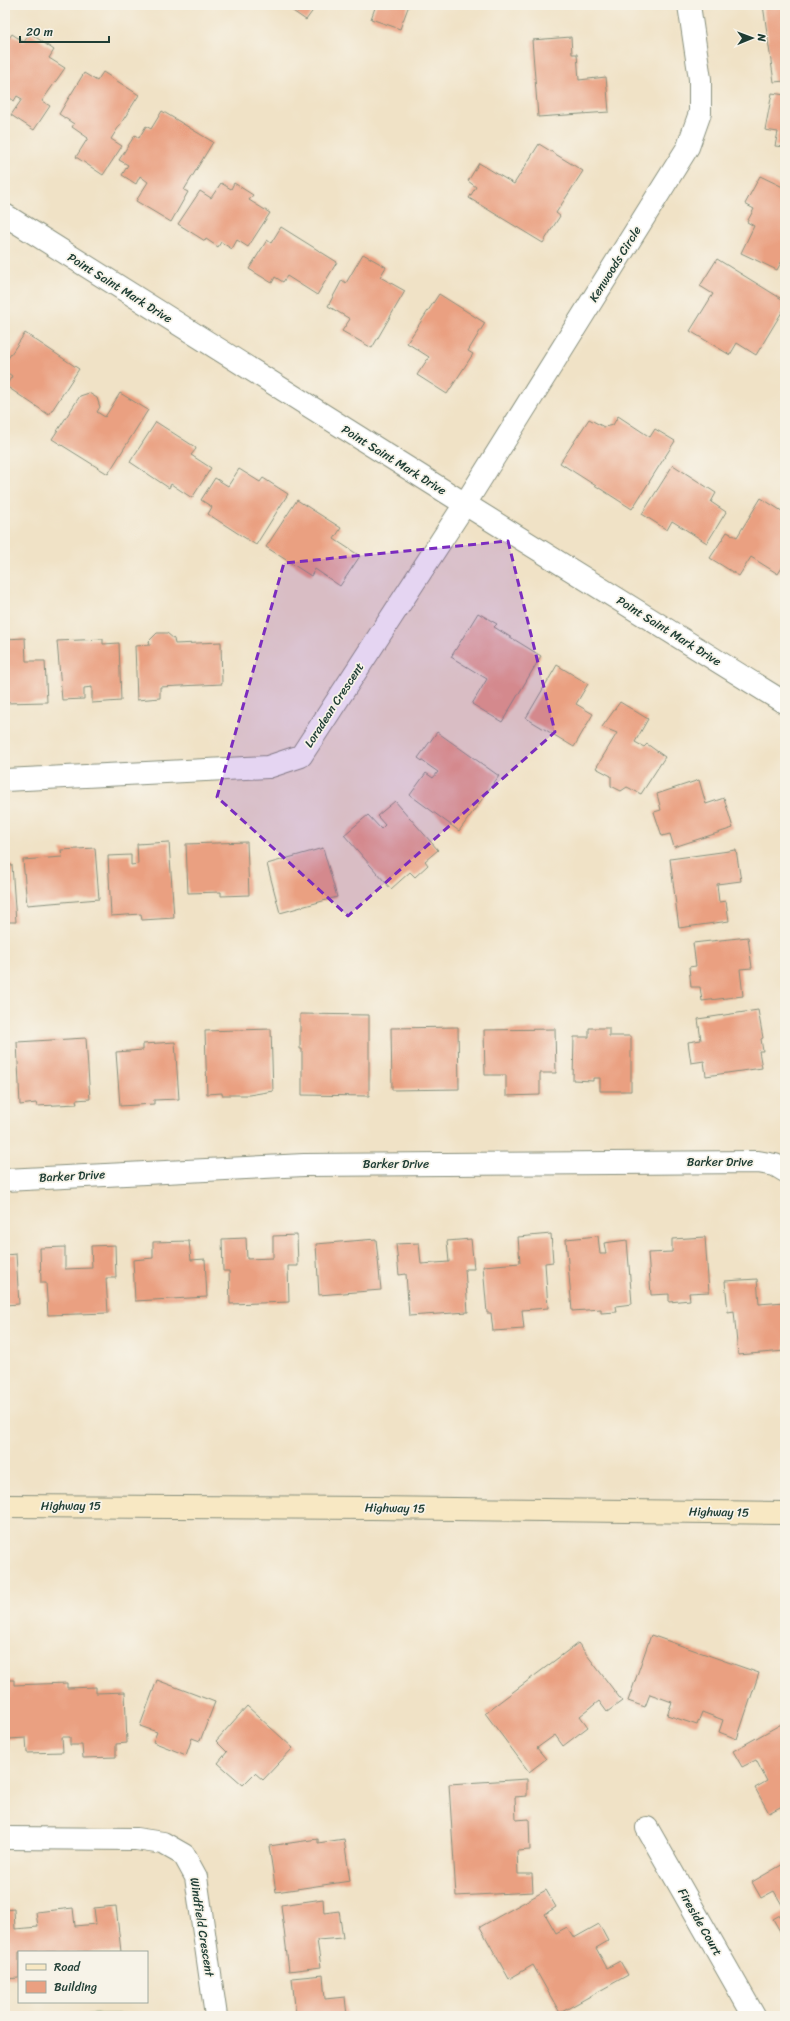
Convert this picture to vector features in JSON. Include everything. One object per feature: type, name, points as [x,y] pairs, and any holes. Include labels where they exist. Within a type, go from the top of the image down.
[{"type":"main road","name":"Highway 15","points":[[5,1506],[364,1508],[785,1513]]},
{"type":"street","name":"Kenwoods Circle","points":[[464,504],[688,148],[700,113],[700,79],[689,5]]},
{"type":"street","name":"Point Saint Mark Drive","points":[[5,215],[464,504],[785,703]]},
{"type":"street","name":"Loradean Crescent","points":[[5,780],[268,767],[301,756],[464,504]]},
{"type":"street","name":"Barker Drive","points":[[5,1180],[304,1165],[758,1162],[775,1165],[785,1171]]},
{"type":"street","name":"Fireside Court","points":[[647,1828],[754,2016]]},
{"type":"street","name":"Windfield Crescent","points":[[5,1838],[136,1839],[163,1843],[184,1855],[196,1877],[216,2016]]},
{"type":"highlighted area","points":[[508,541],[555,732],[348,916],[217,797],[284,563]]},
{"type":"green space","points":[[173,2014],[173,2016],[5,2016],[5,2015]]},
{"type":"building","points":[[284,5],[317,5],[306,20]]},
{"type":"building","points":[[376,5],[409,5],[400,29],[371,19]]},
{"type":"building","points":[[763,5],[785,5],[785,81],[774,82]]},
{"type":"building","points":[[30,33],[54,50],[49,58],[65,68],[42,101],[50,106],[34,130],[11,115],[22,99],[17,96],[14,101],[5,94],[5,44],[12,34],[24,42]]},
{"type":"building","points":[[571,37],[572,54],[577,54],[579,80],[606,77],[609,112],[538,117],[532,40]]},
{"type":"building","points":[[103,72],[139,95],[111,139],[122,146],[103,175],[76,157],[88,138],[72,127],[74,124],[59,114],[84,73],[97,81]]},
{"type":"building","points":[[772,93],[785,95],[785,147],[775,146],[778,132],[765,130]]},
{"type":"building","points":[[162,111],[213,142],[184,190],[188,192],[171,222],[136,201],[148,182],[140,176],[136,184],[122,175],[128,165],[119,160],[135,135],[139,138],[146,126],[151,129]]},
{"type":"building","points":[[539,144],[583,171],[556,213],[560,216],[543,243],[469,198],[476,187],[468,181],[479,163],[514,184]]},
{"type":"building","points":[[760,176],[785,188],[785,255],[777,270],[741,253],[754,226],[747,222],[754,209],[745,204]]},
{"type":"building","points":[[221,183],[231,189],[234,183],[253,195],[249,200],[270,213],[248,247],[237,240],[232,249],[221,242],[218,247],[206,239],[205,241],[178,224],[200,191],[211,198]]},
{"type":"building","points":[[281,227],[337,262],[317,295],[287,276],[283,282],[275,277],[272,283],[249,269],[267,240],[271,243]]},
{"type":"building","points":[[363,254],[386,267],[380,277],[405,291],[372,348],[342,331],[350,319],[328,306],[342,280],[346,283]]},
{"type":"building","points":[[717,259],[785,301],[785,307],[756,355],[737,343],[730,355],[690,331],[713,294],[700,286]]},
{"type":"building","points":[[439,294],[485,323],[468,351],[473,354],[447,394],[417,375],[429,357],[407,343]]},
{"type":"building","points":[[25,333],[79,369],[49,415],[6,386],[12,376],[5,371],[5,363]]},
{"type":"building","points":[[89,393],[97,398],[100,407],[97,412],[105,417],[120,393],[148,410],[108,474],[52,439],[80,396]]},
{"type":"building","points":[[618,416],[650,437],[655,429],[675,441],[632,509],[560,463],[589,419],[604,427],[613,425]]},
{"type":"building","points":[[156,422],[195,447],[196,449],[191,455],[211,468],[192,498],[171,484],[169,488],[130,462]]},
{"type":"building","points":[[673,465],[716,493],[711,502],[726,512],[707,543],[672,521],[667,530],[642,514]]},
{"type":"building","points":[[239,469],[260,482],[263,478],[288,494],[256,545],[208,514],[212,507],[201,500],[215,478],[228,486]]},
{"type":"building","points":[[761,498],[785,513],[785,563],[778,574],[751,557],[739,576],[710,558],[727,532],[737,537]]},
{"type":"building","points":[[297,500],[341,528],[334,539],[360,556],[340,586],[315,569],[311,576],[266,547]]},
{"type":"building","points":[[478,613],[497,624],[494,627],[541,656],[502,722],[472,704],[487,679],[451,657]]},
{"type":"building","points":[[157,633],[167,633],[174,639],[175,644],[221,642],[222,684],[160,687],[160,698],[137,700],[135,646],[150,645],[149,641]]},
{"type":"building","points":[[25,638],[26,661],[45,661],[47,702],[5,703],[5,639]]},
{"type":"building","points":[[103,639],[103,644],[119,643],[121,701],[92,703],[92,687],[84,688],[84,699],[62,700],[57,641]]},
{"type":"building","points":[[557,665],[588,684],[576,704],[593,714],[574,747],[526,718]]},
{"type":"building","points":[[620,702],[648,719],[635,742],[644,747],[647,744],[665,757],[641,794],[627,787],[621,791],[611,786],[611,776],[596,768],[617,733],[602,727]]},
{"type":"building","points":[[437,732],[499,776],[459,831],[410,795],[426,773],[433,778],[438,772],[418,758]]},
{"type":"building","points":[[699,780],[706,804],[724,798],[733,828],[674,847],[670,834],[662,836],[654,812],[661,810],[657,794]]},
{"type":"building","points":[[395,801],[438,850],[425,861],[428,865],[415,877],[410,872],[391,889],[344,835],[368,815],[381,829],[385,825],[377,816]]},
{"type":"building","points":[[169,842],[174,918],[142,920],[141,914],[111,916],[108,856],[131,855],[131,865],[138,864],[137,844]]},
{"type":"building","points":[[247,842],[249,895],[221,896],[221,892],[188,893],[186,844]]},
{"type":"building","points":[[95,848],[99,899],[27,905],[23,860],[62,857],[61,850]]},
{"type":"building","points":[[323,848],[337,897],[280,913],[267,864]]},
{"type":"building","points":[[736,850],[741,881],[717,884],[719,902],[726,901],[729,921],[679,928],[670,859]]},
{"type":"building","points":[[5,865],[12,865],[16,922],[5,922]]},
{"type":"building","points":[[748,937],[752,968],[740,969],[743,996],[702,1001],[700,987],[691,987],[689,967],[696,966],[693,943]]},
{"type":"building","points":[[758,1010],[763,1038],[761,1039],[763,1051],[759,1051],[762,1068],[706,1076],[704,1061],[691,1063],[688,1042],[701,1040],[698,1019]]},
{"type":"building","points":[[300,1014],[369,1015],[369,1096],[302,1095]]},
{"type":"building","points":[[458,1027],[459,1089],[392,1090],[391,1028]]},
{"type":"building","points":[[589,1028],[609,1028],[609,1036],[631,1036],[631,1091],[600,1091],[600,1078],[593,1078],[593,1081],[573,1080],[574,1037],[589,1037]]},
{"type":"building","points":[[271,1029],[273,1091],[249,1095],[222,1095],[222,1093],[207,1094],[205,1031]]},
{"type":"building","points":[[555,1029],[556,1073],[540,1073],[540,1095],[506,1096],[506,1075],[485,1075],[484,1030]]},
{"type":"building","points":[[86,1038],[90,1099],[76,1100],[77,1104],[37,1106],[36,1103],[20,1105],[17,1042]]},
{"type":"building","points":[[175,1042],[179,1099],[154,1100],[154,1104],[120,1106],[116,1052],[143,1050],[143,1044]]},
{"type":"building","points":[[551,1234],[553,1262],[545,1263],[548,1308],[522,1310],[524,1329],[493,1331],[491,1313],[487,1313],[483,1266],[520,1263],[518,1237]]},
{"type":"building","points":[[297,1235],[298,1266],[288,1266],[289,1302],[230,1304],[229,1271],[223,1271],[222,1239],[246,1238],[247,1259],[273,1258],[273,1236]]},
{"type":"building","points":[[598,1236],[600,1254],[606,1254],[604,1243],[627,1240],[632,1304],[616,1306],[617,1312],[601,1313],[601,1309],[572,1311],[566,1239]]},
{"type":"building","points":[[705,1237],[709,1292],[689,1293],[690,1300],[669,1302],[669,1294],[651,1295],[648,1253],[672,1252],[672,1239]]},
{"type":"building","points":[[376,1239],[381,1290],[319,1295],[316,1244]]},
{"type":"building","points":[[471,1239],[474,1269],[465,1269],[468,1312],[409,1316],[406,1274],[399,1275],[396,1244],[419,1243],[421,1264],[449,1262],[447,1241]]},
{"type":"building","points":[[189,1241],[191,1260],[205,1259],[207,1297],[135,1301],[133,1260],[153,1258],[153,1242]]},
{"type":"building","points":[[115,1245],[116,1278],[106,1278],[108,1313],[48,1315],[46,1283],[41,1283],[40,1248],[65,1247],[65,1269],[92,1268],[91,1246]]},
{"type":"building","points":[[16,1254],[19,1304],[5,1305],[5,1255]]},
{"type":"building","points":[[757,1279],[759,1304],[785,1302],[785,1351],[738,1355],[734,1311],[728,1312],[725,1281]]},
{"type":"building","points":[[651,1635],[759,1673],[737,1739],[719,1732],[723,1720],[702,1712],[697,1725],[667,1715],[672,1702],[650,1694],[645,1707],[628,1701]]},
{"type":"building","points":[[578,1643],[622,1701],[607,1712],[599,1701],[580,1716],[588,1727],[563,1746],[555,1735],[537,1748],[546,1759],[529,1772],[485,1713]]},
{"type":"building","points":[[5,1680],[14,1680],[14,1685],[67,1683],[67,1688],[96,1687],[96,1693],[125,1692],[127,1743],[116,1744],[116,1757],[83,1758],[82,1745],[70,1745],[70,1737],[62,1737],[63,1752],[27,1753],[26,1738],[8,1739],[8,1751],[5,1751]]},
{"type":"building","points":[[157,1680],[215,1702],[200,1741],[192,1738],[186,1755],[153,1742],[157,1732],[140,1726]]},
{"type":"building","points":[[247,1706],[293,1748],[263,1780],[255,1773],[243,1785],[218,1763],[227,1752],[216,1741]]},
{"type":"building","points":[[785,1722],[785,1812],[782,1806],[769,1813],[755,1788],[767,1781],[756,1760],[742,1767],[733,1751]]},
{"type":"building","points":[[527,1779],[527,1796],[515,1797],[516,1820],[529,1819],[530,1850],[517,1851],[518,1874],[532,1874],[533,1892],[456,1896],[449,1784]]},
{"type":"building","points":[[318,1839],[318,1843],[344,1839],[350,1881],[276,1892],[269,1846]]},
{"type":"building","points":[[785,1863],[785,1910],[774,1891],[761,1898],[752,1882]]},
{"type":"building","points":[[546,1890],[556,1907],[545,1914],[556,1933],[567,1927],[574,1938],[599,1924],[608,1941],[596,1948],[607,1968],[620,1961],[628,1975],[560,2013],[533,1965],[509,1979],[480,1927]]},
{"type":"building","points":[[323,1899],[324,1913],[339,1911],[343,1938],[317,1940],[321,1967],[289,1971],[281,1905]]},
{"type":"building","points":[[116,1906],[121,1951],[18,1951],[18,1978],[5,1979],[5,1910],[14,1909],[15,1929],[38,1927],[36,1912],[73,1908],[75,1926],[96,1924],[94,1908]]},
{"type":"building","points":[[785,1912],[785,1940],[773,1919]]},
{"type":"building","points":[[323,1975],[325,1999],[345,1997],[347,2016],[296,2016],[292,1978]]}]
